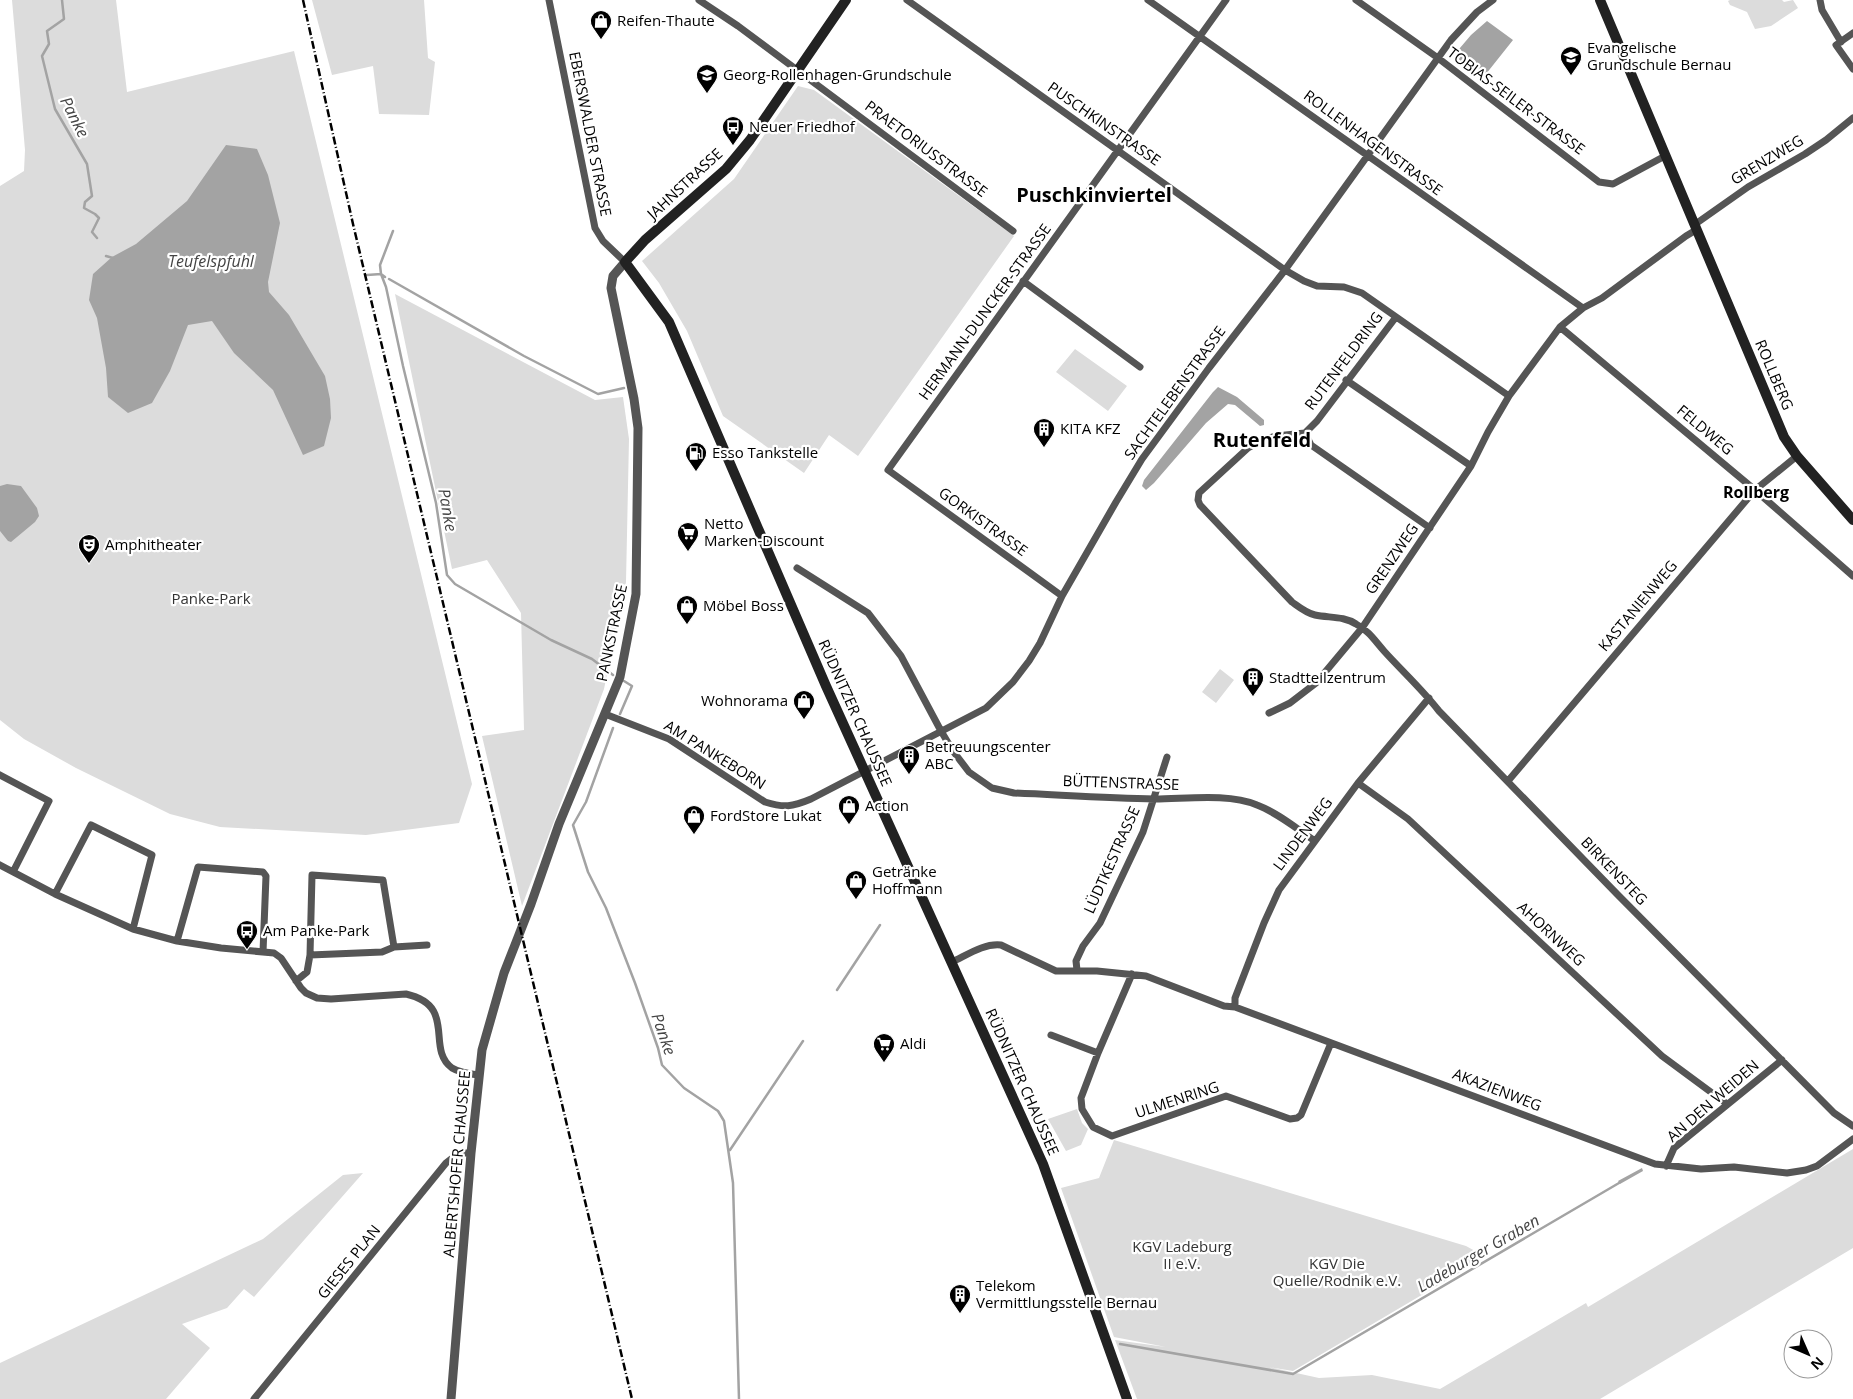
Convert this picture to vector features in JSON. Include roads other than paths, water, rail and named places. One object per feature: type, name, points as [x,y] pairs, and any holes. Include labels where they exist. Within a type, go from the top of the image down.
[{"type":"main road","name":"JAHNSTRASSE","points":[[625,262],[645,240],[726,169],[750,140],[846,0]]},
{"type":"main road","name":"ROLLBERG","points":[[1600,0],[1779,425],[1797,456],[1853,520]]},
{"type":"main road","name":"RÜDNITZER CHAUSSEE","points":[[625,262],[669,322],[864,771],[1042,1164],[1127,1399]]},
{"type":"street","name":"EBERSWALDER STRASSE","points":[[549,0],[595,228],[603,241],[625,262]]},
{"type":"street","name":"PRAETORIUSSTRASSE","points":[[699,0],[738,26],[1013,231]]},
{"type":"street","name":"PUSCHKINSTRASSE","points":[[907,0],[1285,270]]},
{"type":"street","name":"ROLLENHAGENSTRASSE","points":[[1148,0],[1583,308]]},
{"type":"street","name":"HERMANN-DUNCKER-STRASSE","points":[[888,470],[1226,0]]},
{"type":"street","name":"TOBIAS-SEILER-STRASSE","points":[[1356,0],[1438,58],[1599,182],[1613,184],[1665,156]]},
{"type":"street","name":"SACHTELEBENSTRASSE","points":[[864,771],[986,708],[1013,682],[1040,643],[1062,596],[1142,459],[1208,368],[1285,270],[1438,58],[1466,23],[1493,0]]},
{"type":"street","points":[[1820,0],[1822,10],[1853,68]]},
{"type":"street","points":[[1839,44],[1853,33]]},
{"type":"street","name":"GRENZWEG","points":[[1583,308],[1602,298],[1748,187],[1805,154],[1853,118]]},
{"type":"street","name":"PANKSTRASSE","points":[[517,938],[559,824],[622,668],[636,594],[638,570],[638,428],[634,399],[611,288],[612,276],[625,262]]},
{"type":"street","name":"RUTENFELDRING","points":[[1285,270],[1317,286],[1344,287],[1362,293],[1396,317],[1346,380],[1317,421],[1305,433],[1276,436],[1262,440],[1248,448],[1199,493],[1198,500],[1200,505],[1292,602],[1314,615],[1345,619],[1362,628]]},
{"type":"street","points":[[1024,281],[1140,367]]},
{"type":"street","points":[[1560,327],[1583,308]]},
{"type":"street","points":[[1396,317],[1509,396]]},
{"type":"street","name":"GRENZWEG","points":[[1269,713],[1290,703],[1316,683],[1362,628],[1471,466],[1509,396],[1560,327]]},
{"type":"street","name":"FELDWEG","points":[[1560,327],[1755,490],[1853,576]]},
{"type":"street","points":[[1346,380],[1471,466]]},
{"type":"street","points":[[1305,433],[1311,445],[1430,528]]},
{"type":"street","name":"KASTANIENWEG","points":[[1508,781],[1755,490],[1797,456]]},
{"type":"street","name":"GORKISTRASSE","points":[[888,470],[1062,596]]},
{"type":"street","name":"BÜTTENSTRASSE","points":[[797,568],[868,613],[901,656],[953,751],[969,772],[992,788],[1014,793],[1243,801],[1257,805],[1315,840]]},
{"type":"street","name":"BIRKENSTEG","points":[[1362,628],[1371,634],[1383,651],[1429,698],[1439,711],[1618,894],[1834,1113],[1853,1126]]},
{"type":"street","name":"LINDENWEG","points":[[1235,1007],[1235,998],[1238,990],[1279,890],[1358,783],[1429,698]]},
{"type":"street","name":"AM PANKEBORN","points":[[605,714],[669,739],[765,802],[782,807],[797,805],[864,771]]},
{"type":"street","name":"LÜDTKESTRASSE","points":[[1077,970],[1076,961],[1083,946],[1100,923],[1143,832],[1166,757]]},
{"type":"street","points":[[0,775],[49,801],[13,872]]},
{"type":"street","name":"AHORNWEG","points":[[1358,783],[1408,820],[1662,1056],[1727,1104]]},
{"type":"street","points":[[55,894],[91,825],[152,855],[133,929]]},
{"type":"street","points":[[0,865],[55,894],[133,929],[178,941],[274,953],[281,958],[306,993],[317,998],[331,999],[406,994],[418,997],[426,1003],[437,1017],[440,1048],[452,1068],[463,1073],[478,1075]]},
{"type":"street","points":[[178,941],[198,867],[263,872],[266,876],[263,952]]},
{"type":"street","points":[[296,981],[308,972],[312,874],[383,880],[394,947]]},
{"type":"street","name":"ALBERTSHOFER CHAUSSEE","points":[[451,1399],[478,1075],[487,1030],[504,973],[517,938]]},
{"type":"street","name":"AKAZIENWEG","points":[[952,962],[995,944],[1056,970],[1146,976],[1224,1006],[1235,1007],[1655,1164],[1701,1169],[1734,1167],[1792,1173],[1817,1166],[1853,1139]]},
{"type":"street","points":[[310,955],[382,952],[394,947],[427,945]]},
{"type":"street","name":"ULMENRING","points":[[1132,974],[1081,1098],[1082,1109],[1092,1127],[1112,1136],[1226,1096],[1290,1119],[1297,1118],[1302,1114],[1331,1044]]},
{"type":"street","points":[[1052,1035],[1098,1053]]},
{"type":"street","name":"AN DEN WEIDEN","points":[[1666,1166],[1674,1148],[1782,1060]]},
{"type":"street","name":"GIESES PLAN","points":[[254,1399],[446,1163],[459,1153],[471,1153]]},
{"type":"water","points":[[1487,21],[1513,40],[1482,79],[1454,55],[1471,35]]},
{"type":"water","name":"Teufelspfuhl","points":[[226,145],[257,149],[268,175],[280,223],[268,282],[269,292],[289,315],[325,376],[330,399],[331,418],[324,446],[303,455],[273,390],[234,353],[212,321],[188,325],[170,371],[152,403],[128,413],[108,397],[106,368],[97,318],[89,300],[93,274],[112,257],[136,244],[187,201]]},
{"type":"water","points":[[1218,387],[1237,397],[1264,420],[1264,425],[1260,426],[1235,405],[1228,404],[1206,423],[1146,490],[1142,486],[1144,480]]},
{"type":"water","points":[[7,484],[21,486],[37,508],[39,516],[35,522],[11,542],[0,531],[0,486]]},
{"type":"water","points":[[1642,1168],[1643,1171],[1620,1184],[1618,1181]]},
{"type":"waterway","name":"Panke","points":[[62,0],[64,19],[47,31],[49,44],[42,56],[55,109],[87,164],[92,196],[85,202],[84,208],[99,218],[92,232],[97,238]]},
{"type":"waterway","points":[[385,277],[381,274],[380,265],[393,231]]},
{"type":"waterway","name":"Panke","points":[[106,256],[113,258]]},
{"type":"waterway","name":"Panke","points":[[367,275],[381,274],[386,287],[436,503],[447,575],[455,584],[551,640],[592,659],[613,675]]},
{"type":"waterway","points":[[389,279],[524,356],[598,394],[624,388]]},
{"type":"waterway","name":"Panke","points":[[620,714],[632,686],[624,681]]},
{"type":"waterway","name":"Panke","points":[[613,728],[586,802],[573,825],[588,872],[606,908],[635,983],[658,1048],[662,1065],[684,1088],[718,1111],[724,1121],[733,1183],[739,1399]]},
{"type":"waterway","points":[[837,990],[880,925]]},
{"type":"waterway","points":[[730,1150],[803,1041]]},
{"type":"waterway","name":"Ladeburger Graben","points":[[1120,1344],[1293,1374],[1619,1183]]},
{"type":"railway","points":[[303,0],[353,224],[632,1399]]},
{"type":"place","name":"Reifen-Thaute","points":[[601,40]]},
{"type":"place","name":"Evangelische Grundschule Bernau","points":[[1571,76]]},
{"type":"place","name":"Georg-Rollenhagen-Grundschule","points":[[707,94]]},
{"type":"place","name":"Neuer Friedhof","points":[[733,146]]},
{"type":"place","name":"KITA KFZ","points":[[1044,448]]},
{"type":"place","name":"Esso Tankstelle","points":[[696,472]]},
{"type":"place","name":"Netto Marken-Discount","points":[[688,552]]},
{"type":"place","name":"Amphitheater","points":[[89,564]]},
{"type":"place","name":"Möbel Boss","points":[[687,625]]},
{"type":"place","name":"Stadtteilzentrum","points":[[1253,697]]},
{"type":"place","name":"Wohnorama","points":[[804,720]]},
{"type":"place","name":"Betreuungscenter ABC","points":[[909,775]]},
{"type":"place","name":"Action","points":[[849,825]]},
{"type":"place","name":"FordStore Lukat","points":[[694,835]]},
{"type":"place","name":"Getränke Hoffmann","points":[[856,900]]},
{"type":"place","name":"Am Panke-Park","points":[[247,950]]},
{"type":"place","name":"Aldi","points":[[884,1063]]},
{"type":"place","name":"Telekom Vermittlungsstelle Bernau","points":[[960,1314]]},
{"type":"district","name":"Puschkinviertel","points":[[1094,195]]},
{"type":"district","name":"Rutenfeld","points":[[1262,440]]},
{"type":"district","name":"Rollberg","points":[[1756,492]]},
{"type":"park label","name":"Panke-Park","points":[[211,599]]},
{"type":"park label","name":"KGV Ladeburg II e.V.","points":[[1182,1256]]},
{"type":"park label","name":"KGV Die Quelle/Rodnik e.V.","points":[[1337,1272]]}]
